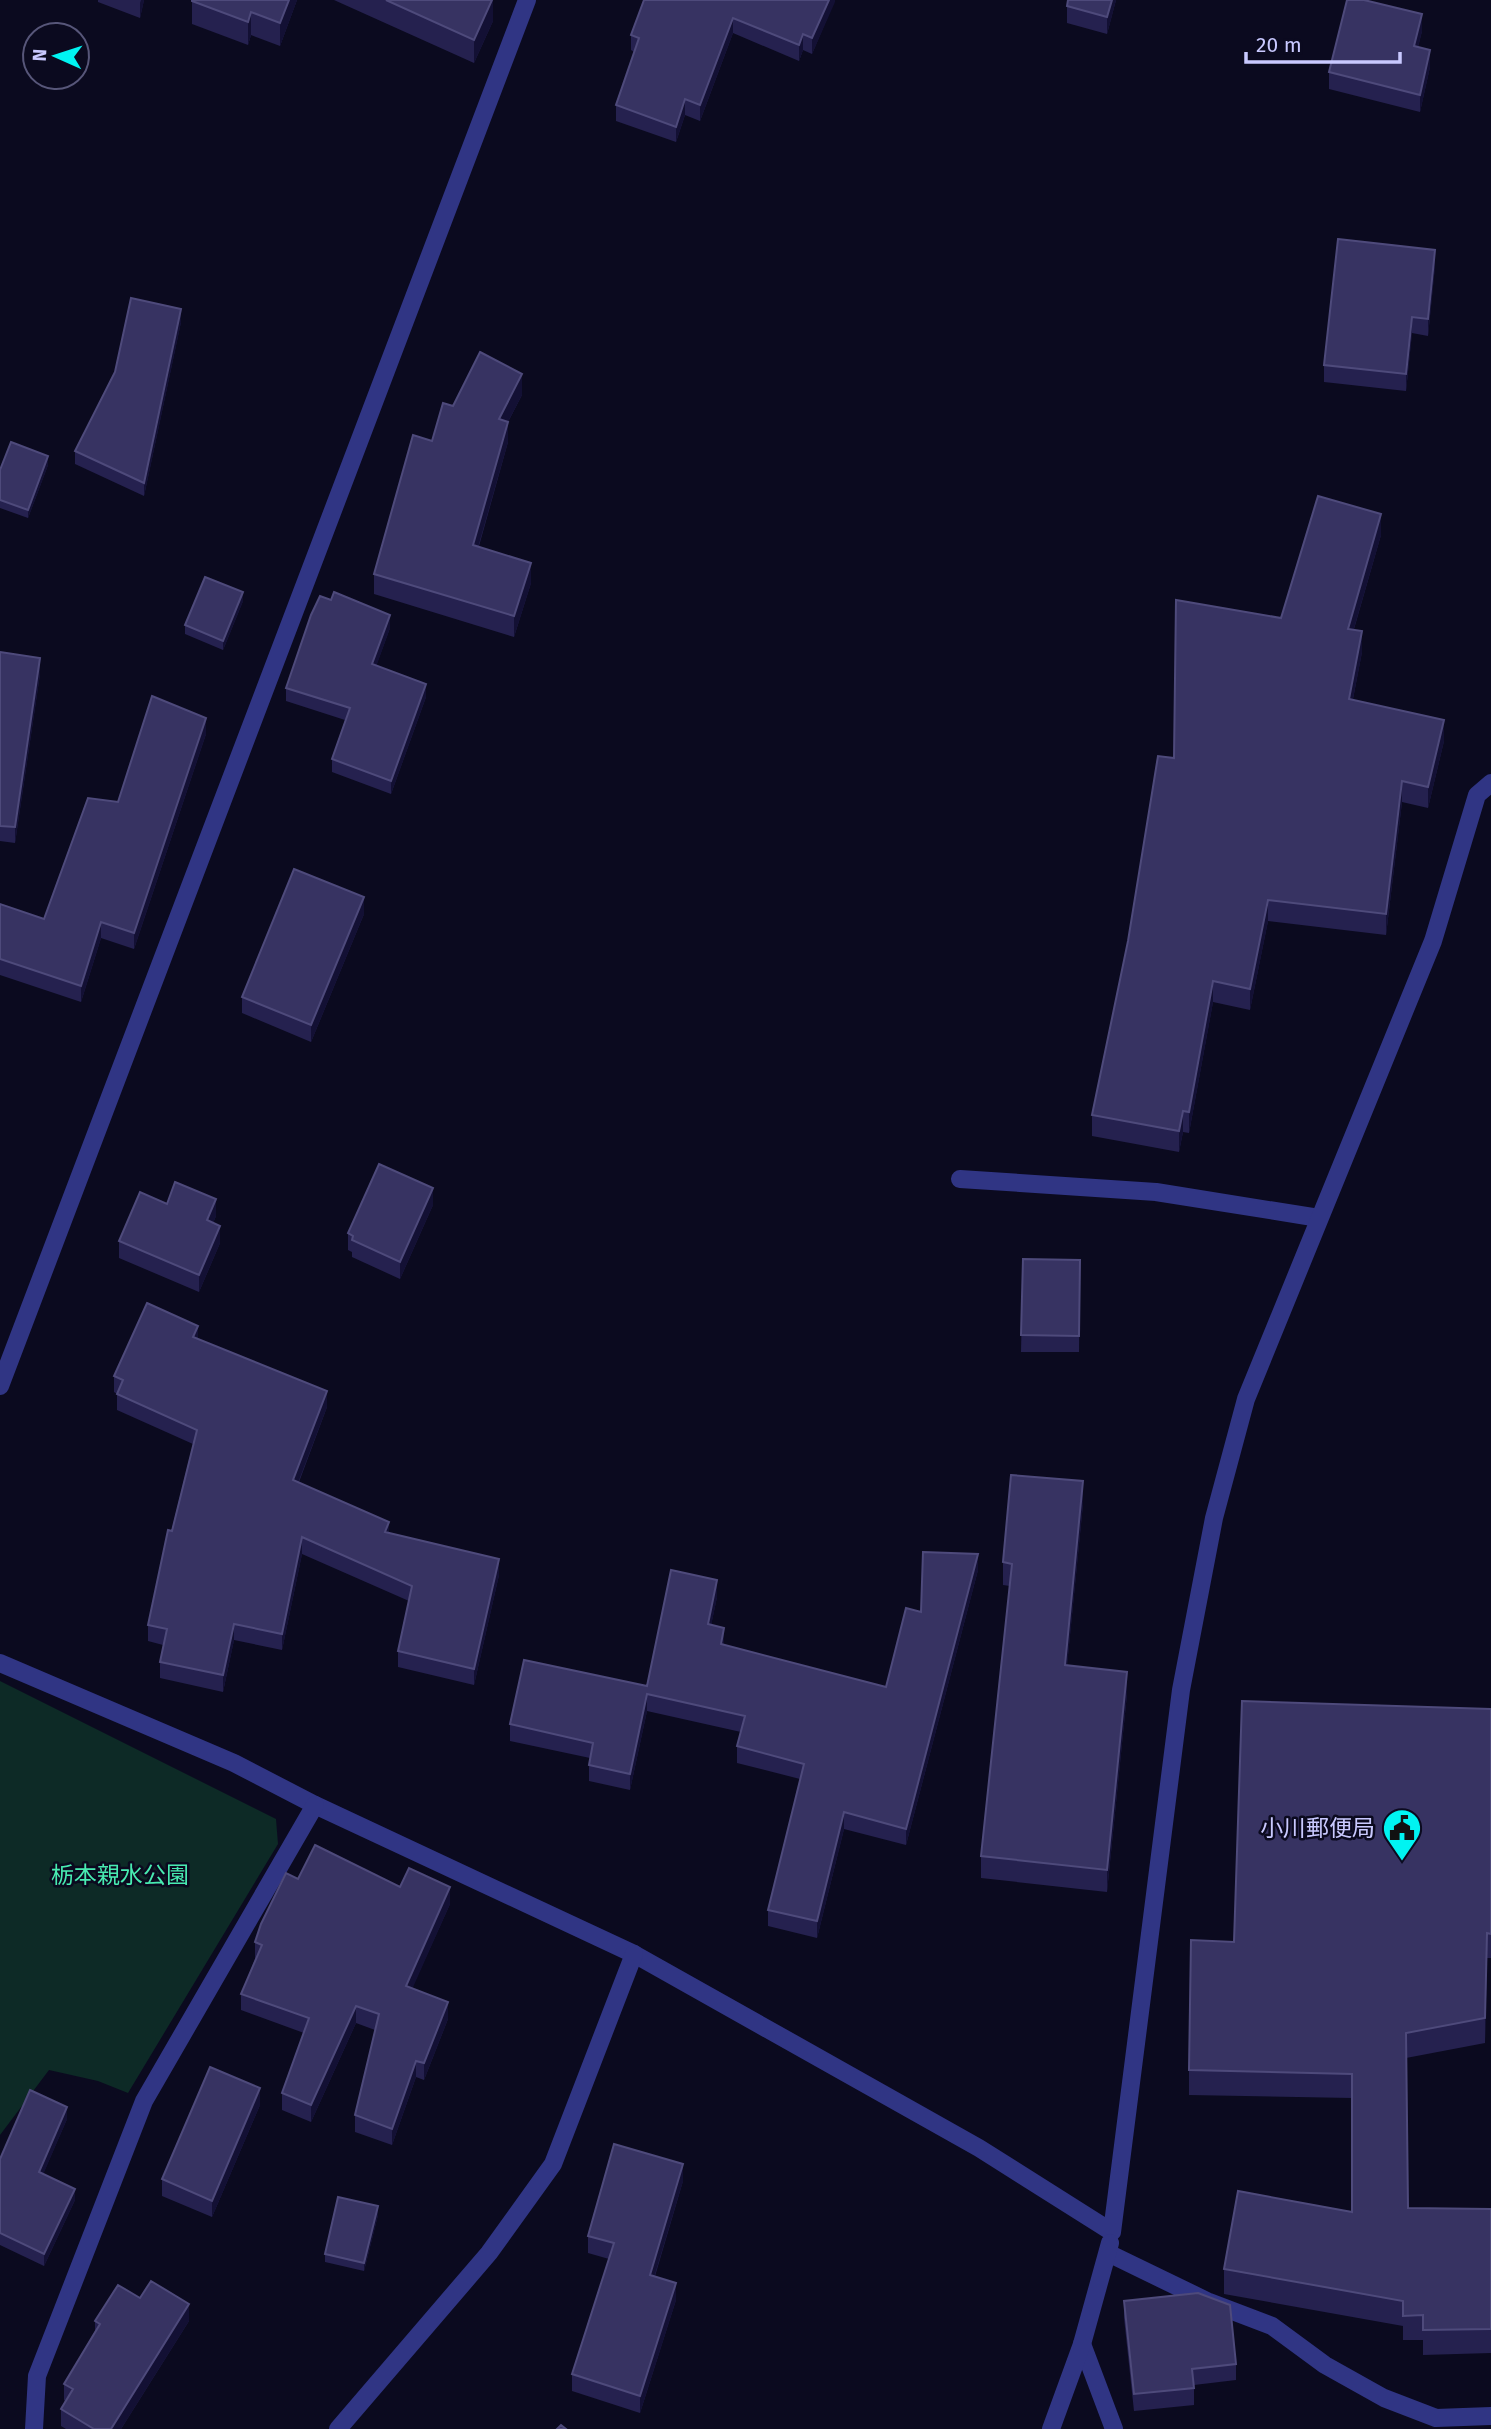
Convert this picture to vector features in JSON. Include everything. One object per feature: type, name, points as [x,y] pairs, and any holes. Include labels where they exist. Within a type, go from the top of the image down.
[{"type":"street","points":[[0,1387],[527,0]]},
{"type":"street","points":[[1051,2429],[1082,2344],[1112,2232],[1181,1690],[1214,1518],[1246,1399],[1433,942],[1477,795],[1491,783]]},
{"type":"street","points":[[960,1179],[1156,1192],[1319,1218]]},
{"type":"street","points":[[0,1663],[234,1763],[315,1805],[634,1954],[979,2148],[1112,2232]]},
{"type":"street","points":[[34,2429],[37,2376],[144,2101],[315,1805]]},
{"type":"street","points":[[338,2429],[489,2253],[553,2164],[634,1954]]},
{"type":"street","points":[[1108,2252],[1209,2302],[1272,2326],[1325,2365],[1384,2399],[1436,2418],[1491,2416]]},
{"type":"street","points":[[1082,2344],[1114,2429]]},
{"type":"green space","name":"栃本親水公園","points":[[0,1681],[276,1819],[278,1844],[128,2093],[98,2081],[49,2070],[0,2135]]},
{"type":"building","points":[[192,0],[289,0],[280,23],[251,12],[248,22]]},
{"type":"building","points":[[386,0],[492,0],[474,40]]},
{"type":"building","points":[[644,0],[829,0],[812,38],[803,34],[799,45],[733,18],[700,105],[685,99],[676,127],[616,105],[639,38],[631,35]]},
{"type":"building","points":[[1068,0],[1112,0],[1107,17],[1067,6]]},
{"type":"building","points":[[1347,0],[1364,0],[1422,14],[1414,46],[1430,50],[1420,95],[1329,72]]},
{"type":"building","points":[[1338,239],[1435,250],[1428,319],[1412,317],[1406,374],[1324,365]]},
{"type":"building","points":[[131,298],[181,309],[144,483],[75,451],[115,372]]},
{"type":"building","points":[[480,352],[522,374],[499,419],[508,422],[473,545],[531,563],[514,616],[374,574],[413,435],[432,441],[443,403],[453,406]]},
{"type":"building","points":[[11,442],[48,456],[28,510],[0,500],[0,470]]},
{"type":"building","points":[[1318,496],[1381,514],[1348,629],[1362,631],[1349,699],[1444,720],[1428,787],[1402,781],[1386,914],[1268,900],[1250,989],[1213,981],[1189,1112],[1183,1111],[1179,1131],[1092,1115],[1128,941],[1158,756],[1174,758],[1176,600],[1281,618]]},
{"type":"building","points":[[205,577],[243,592],[223,641],[185,625]]},
{"type":"building","points":[[334,592],[390,615],[372,664],[426,684],[391,781],[332,759],[350,708],[286,688],[320,596],[331,600]]},
{"type":"building","points":[[0,652],[40,658],[15,827],[0,826]]},
{"type":"building","points":[[152,696],[206,718],[134,933],[101,922],[81,986],[0,959],[0,904],[44,919],[88,798],[118,802]]},
{"type":"building","points":[[294,869],[364,897],[311,1025],[242,997]]},
{"type":"building","points":[[379,1164],[433,1188],[400,1262],[352,1240],[353,1236],[348,1233]]},
{"type":"building","points":[[175,1182],[216,1199],[207,1220],[220,1226],[199,1275],[119,1241],[140,1192],[167,1204]]},
{"type":"building","points":[[1023,1259],[1080,1260],[1079,1336],[1021,1335]]},
{"type":"building","points":[[147,1303],[198,1326],[193,1337],[327,1391],[293,1480],[389,1522],[385,1532],[499,1559],[474,1669],[398,1651],[412,1586],[302,1537],[282,1634],[234,1624],[223,1675],[160,1662],[167,1629],[148,1625],[168,1530],[172,1531],[197,1430],[117,1394],[123,1380],[114,1376]]},
{"type":"building","points":[[1011,1475],[1083,1481],[1065,1665],[1127,1672],[1107,1870],[981,1856],[1012,1564],[1003,1562]]},
{"type":"building","points":[[923,1552],[978,1554],[906,1829],[844,1812],[817,1921],[768,1910],[804,1764],[737,1746],[745,1716],[647,1694],[630,1774],[589,1765],[593,1743],[510,1724],[524,1660],[647,1686],[671,1570],[717,1580],[708,1624],[724,1628],[721,1644],[886,1687],[906,1608],[921,1612]]},
{"type":"building","points":[[1242,1701],[1491,1709],[1491,1934],[1487,1933],[1485,2018],[1406,2033],[1408,2208],[1491,2209],[1491,2329],[1423,2330],[1423,2315],[1403,2316],[1403,2301],[1224,2269],[1238,2191],[1352,2212],[1352,2074],[1189,2070],[1191,1940],[1234,1942]]},
{"type":"building","points":[[315,1845],[400,1887],[409,1868],[450,1887],[406,1986],[448,2002],[424,2063],[416,2061],[392,2129],[355,2115],[379,2014],[356,2006],[311,2105],[282,2093],[309,2018],[241,1994],[262,1945],[255,1942],[261,1924],[286,1873],[298,1879]]},
{"type":"building","points":[[210,2067],[260,2088],[212,2201],[162,2179]]},
{"type":"building","points":[[30,2090],[67,2107],[39,2172],[75,2189],[44,2254],[0,2233],[0,2159]]},
{"type":"building","points":[[614,2144],[683,2164],[650,2275],[676,2283],[640,2396],[572,2374],[614,2243],[588,2236]]},
{"type":"building","points":[[338,2197],[378,2206],[364,2263],[325,2254]]},
{"type":"building","points":[[151,2281],[189,2304],[111,2429],[94,2429],[61,2409],[73,2389],[64,2384],[100,2324],[95,2321],[118,2285],[140,2298]]},
{"type":"building","points":[[1198,2293],[1230,2305],[1236,2364],[1192,2369],[1194,2388],[1134,2394],[1124,2301]]},
{"type":"place","name":"小川郵便局","points":[[1402,1862]]}]
